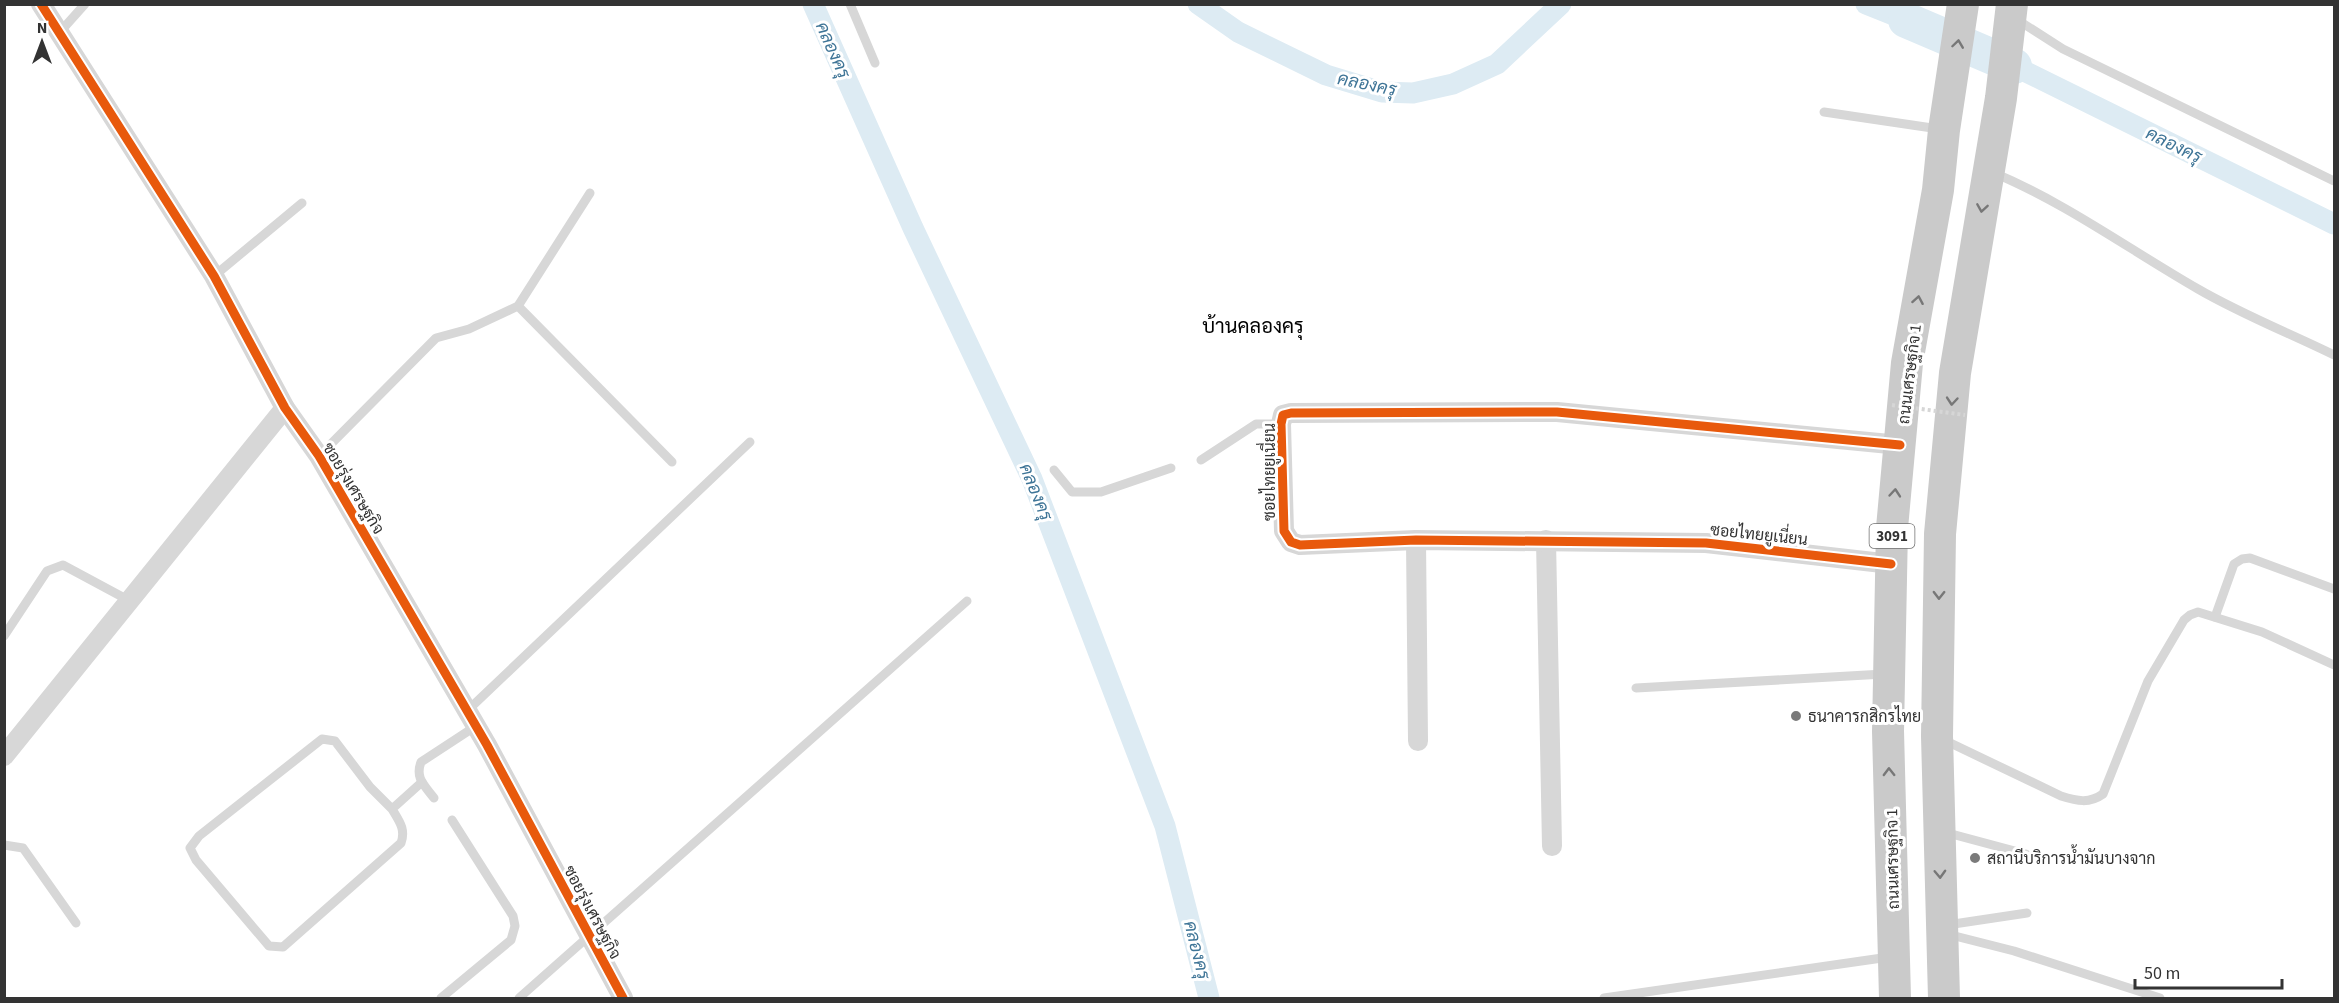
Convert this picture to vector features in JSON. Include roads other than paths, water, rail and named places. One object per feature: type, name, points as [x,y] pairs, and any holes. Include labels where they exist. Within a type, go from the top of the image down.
[{"type":"main road","name":"ถนนเศรษฐกิจ 1","points":[[1895,999],[1888,731],[1892,528],[1907,363],[1938,190],[1944,130],[1963,7]]},
{"type":"main road","points":[[1944,999],[1936,736],[1940,534],[1955,373],[2002,88],[2010,16]]},
{"type":"street","name":"ซอยรุ่งเศรษฐกิจ","points":[[40,4],[214,276],[285,408],[319,456],[471,718],[623,999]]},
{"type":"street","points":[[4,756],[285,408]]},
{"type":"street","name":"ซอยไทยยูเนี่ยน","points":[[1891,564],[1706,543],[1416,540],[1300,545],[1291,542],[1284,531],[1281,424],[1283,415],[1291,413],[1557,412],[1900,445]]},
{"type":"street","points":[[1416,540],[1418,741]]},
{"type":"street","points":[[1546,540],[1552,846]]},
{"type":"lane","points":[[60,32],[85,4]]},
{"type":"lane","points":[[850,4],[875,63]]},
{"type":"lane","points":[[2010,16],[2063,49],[2334,181]]},
{"type":"lane","points":[[1824,112],[1944,130]]},
{"type":"lane","points":[[1989,170],[2023,185],[2062,207],[2201,290],[2334,355]]},
{"type":"lane","points":[[319,456],[436,338],[469,329],[518,306],[590,193]]},
{"type":"lane","points":[[214,276],[302,203]]},
{"type":"lane","points":[[518,306],[672,462]]},
{"type":"lane","points":[[1201,460],[1256,424],[1281,424]]},
{"type":"lane","points":[[434,798],[422,782],[418,771],[422,762],[471,718],[750,442]]},
{"type":"lane","points":[[1054,470],[1072,492],[1101,492],[1171,468]]},
{"type":"lane","points":[[2215,617],[2234,564],[2242,559],[2250,558],[2334,589]]},
{"type":"lane","points":[[4,636],[47,571],[63,565],[130,600]]},
{"type":"lane","points":[[519,999],[967,602]]},
{"type":"lane","points":[[1936,736],[2061,796],[2080,802],[2096,799],[2103,794],[2148,681],[2184,620],[2190,615],[2198,612],[2262,632],[2334,665]]},
{"type":"lane","points":[[1636,688],[1889,673]]},
{"type":"lane","points":[[321,739],[335,741],[370,787],[392,809],[402,825],[404,834],[401,843],[283,947],[269,946],[196,861],[190,848],[199,836],[321,739]]},
{"type":"lane","points":[[392,809],[422,782]]},
{"type":"lane","points":[[441,999],[511,940],[515,926],[513,916],[452,820]]},
{"type":"lane","points":[[1939,831],[2026,854]]},
{"type":"lane","points":[[4,845],[23,848],[76,923]]},
{"type":"lane","points":[[1942,929],[2027,913]]},
{"type":"lane","points":[[1942,929],[2160,999]]},
{"type":"lane","points":[[1604,999],[1894,956]]},
{"type":"waterway","name":"คลองครุ","points":[[813,4],[913,228],[1032,479],[1165,826],[1209,998]]},
{"type":"waterway","name":"คลองครุ","points":[[1198,4],[1238,32],[1326,75],[1382,92],[1413,93],[1453,84],[1497,64],[1561,4]]},
{"type":"waterway","name":"คลองครุ","points":[[1866,4],[1906,20]]},
{"type":"waterway","points":[[1906,20],[2014,66]]},
{"type":"waterway","name":"คลองครุ","points":[[2014,66],[2334,224]]},
{"type":"place","name":"ธนาคารกสิกรไทย","points":[[1796,716]]},
{"type":"place","name":"สถานีบริการน้ำมันบางจาก","points":[[1975,858]]},
{"type":"district","name":"บ้านคลองครุ","points":[[1253,326]]}]
